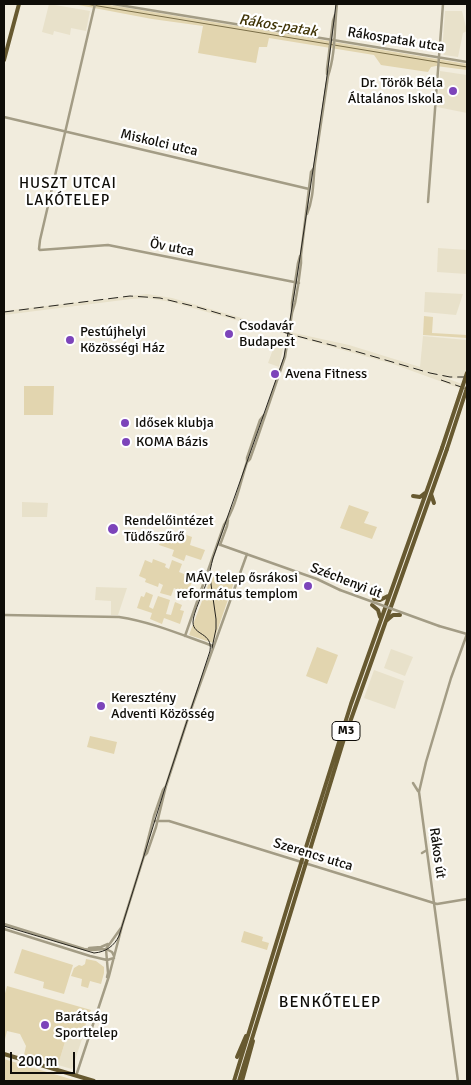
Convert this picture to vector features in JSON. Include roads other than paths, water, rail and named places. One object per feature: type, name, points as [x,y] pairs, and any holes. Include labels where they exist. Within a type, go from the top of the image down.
[{"type":"main road","points":[[4,60],[14,27],[18,5]]},
{"type":"main road","name":"M3","points":[[303,863],[344,738],[431,494],[467,373]]},
{"type":"main road","name":"M3","points":[[234,1081],[239,1079],[345,722],[380,619],[467,388]]},
{"type":"main road","points":[[413,496],[422,497],[428,489]]},
{"type":"main road","points":[[431,494],[434,503]]},
{"type":"main road","points":[[374,599],[382,600],[389,595]]},
{"type":"main road","points":[[393,599],[393,604],[396,608]]},
{"type":"main road","points":[[372,605],[377,608],[380,619]]},
{"type":"main road","points":[[385,622],[391,616],[400,616]]},
{"type":"main road","points":[[237,1057],[255,1021]]},
{"type":"main road","points":[[4,1054],[94,1081]]},
{"type":"street","points":[[65,132],[95,4]]},
{"type":"street","name":"Rákospatak utca","points":[[113,4],[332,43],[467,62]]},
{"type":"street","points":[[307,216],[306,207],[330,69],[333,21],[337,4]]},
{"type":"street","points":[[428,202],[443,4]]},
{"type":"street","name":"Miskolci utca","points":[[4,117],[309,188]]},
{"type":"street","name":"Öv utca","points":[[65,132],[39,246],[40,250],[108,245],[297,283]]},
{"type":"street","points":[[185,636],[227,526],[260,420],[265,414],[283,364],[292,303],[297,283],[298,263],[310,207],[315,173],[314,168]]},
{"type":"street","name":"Széchenyi út","points":[[219,544],[439,626],[467,634]]},
{"type":"street","points":[[106,981],[163,790],[166,786],[210,653],[247,554]]},
{"type":"street","points":[[4,615],[136,620],[213,646]]},
{"type":"street","name":"Rákos út","points":[[458,1081],[419,792],[449,685],[467,634]]},
{"type":"street","points":[[206,644],[210,653]]},
{"type":"street","points":[[413,783],[419,792]]},
{"type":"street","name":"Szerencs utca","points":[[155,821],[169,821],[437,904],[467,899]]},
{"type":"street","points":[[427,850],[422,852],[428,854]]},
{"type":"street","points":[[4,924],[84,949],[106,949],[112,952],[114,958]]},
{"type":"street","points":[[76,1076],[106,981],[106,949],[122,926]]},
{"type":"street","points":[[4,929],[97,958],[107,960],[114,958]]},
{"type":"street","points":[[84,949],[101,947],[111,942]]},
{"type":"street","points":[[97,958],[105,964],[107,969]]},
{"type":"waterway","name":"Rákos-patak","points":[[86,4],[467,67]]},
{"type":"tram line","points":[[4,926],[94,953],[109,948],[119,936],[210,651],[209,640],[196,630],[194,626],[195,613],[284,357],[327,76],[336,4]]},
{"type":"tram line","points":[[210,577],[216,619],[212,648]]},
{"type":"railway","points":[[4,312],[130,296],[160,298],[430,373],[450,377],[467,377]]},
{"type":"railway","points":[[441,380],[467,389]]},
{"type":"place","name":"Dr. Török Béla Általános Iskola","points":[[453,91]]},
{"type":"place","name":"Csodavár Budapest","points":[[229,334]]},
{"type":"place","name":"Pestújhelyi Közösségi Ház","points":[[70,340]]},
{"type":"place","name":"Avena Fitness","points":[[275,374]]},
{"type":"place","name":"Idősek klubja","points":[[125,423]]},
{"type":"place","name":"KOMA Bázis","points":[[126,442]]},
{"type":"place","name":"Rendelőintézet Tüdőszűrő","points":[[113,529]]},
{"type":"place","name":"MÁV telep ősrákosi református templom","points":[[308,586]]},
{"type":"place","name":"Keresztény Adventi Közösség","points":[[101,706]]},
{"type":"place","name":"Barátság Sporttelep","points":[[45,1025]]},
{"type":"district","name":"HUSZT UTCAI LAKÓTELEP","points":[[68,192]]},
{"type":"district","name":"BENKŐTELEP","points":[[330,1003]]}]
